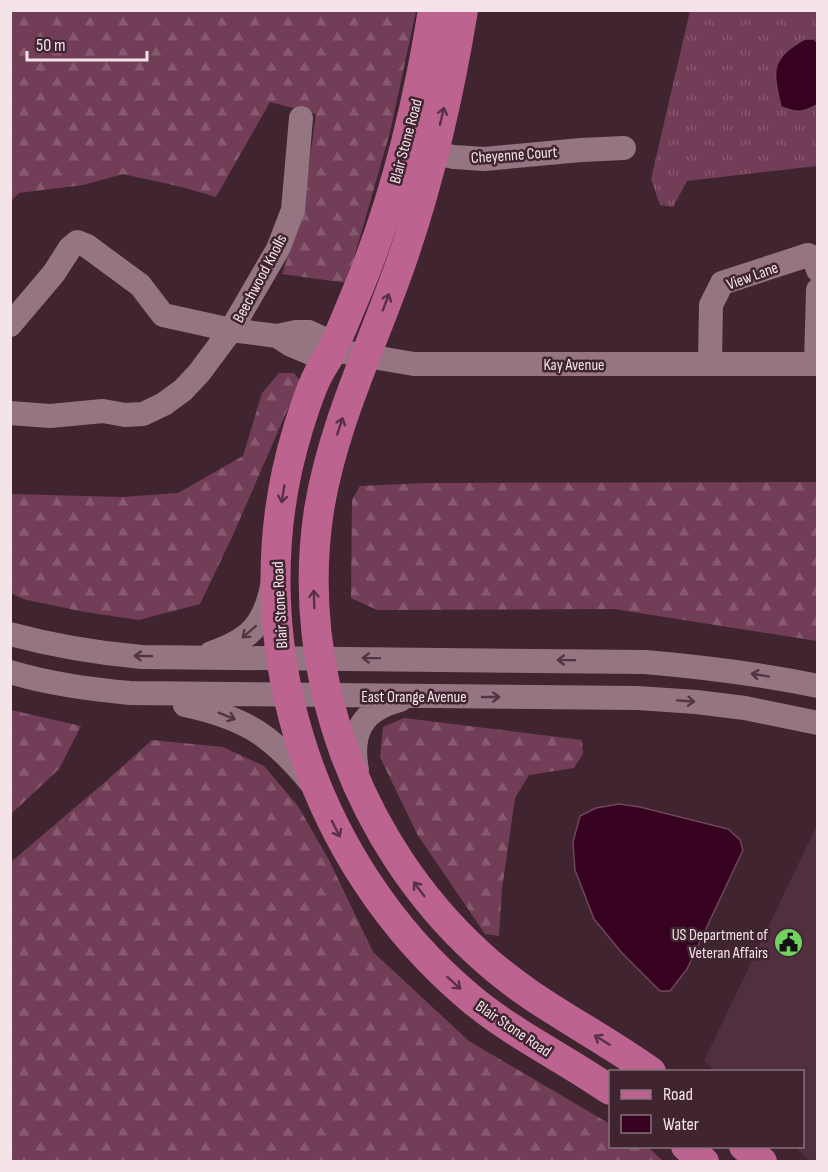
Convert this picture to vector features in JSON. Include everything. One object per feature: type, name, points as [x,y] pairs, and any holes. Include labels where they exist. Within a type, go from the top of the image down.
[{"type":"main road","name":"Blair Stone Road","points":[[433,10],[405,144],[386,210],[369,261],[332,351],[312,390],[291,454],[280,513],[276,560],[277,607],[288,695],[298,738],[318,791],[358,870],[391,915],[428,958],[471,999],[526,1038],[609,1089]]},
{"type":"main road","name":"Blair Stone Road","points":[[463,10],[453,69],[419,208],[401,263],[364,356],[331,454],[315,540],[314,576],[319,658],[327,696],[361,793],[387,842],[436,911],[478,954],[522,990],[649,1070]]},
{"type":"main road","points":[[688,1148],[704,1161]]},
{"type":"main road","points":[[746,1148],[762,1161]]},
{"type":"street","name":"Beechwood Knolls","points":[[10,413],[50,416],[103,411],[125,415],[143,414],[164,404],[183,390],[199,373],[231,330],[278,249],[293,210],[301,118]]},
{"type":"street","name":"Cheyenne Court","points":[[405,144],[454,157],[484,159],[624,148]]},
{"type":"street","points":[[10,325],[77,242],[87,246],[140,285],[163,315],[231,330]]},
{"type":"street","name":"View Lane","points":[[710,364],[711,305],[722,284],[808,255],[814,258],[818,270]]},
{"type":"street","points":[[817,364],[818,290]]},
{"type":"street","name":"Kay Avenue","points":[[231,330],[277,336],[315,355],[332,351],[414,364],[817,364]]},
{"type":"street","points":[[201,657],[235,643],[254,629],[261,620],[266,608],[276,560]]},
{"type":"street","points":[[10,634],[57,646],[142,657],[645,662],[758,674],[818,686]]},
{"type":"street","name":"East Orange Avenue","points":[[10,672],[74,687],[130,693],[650,699],[745,708],[818,723]]},
{"type":"street","points":[[130,693],[221,713],[251,727],[287,754],[318,791]]},
{"type":"street","points":[[361,793],[356,764],[357,731],[375,710],[388,703],[412,697]]},
{"type":"shaded area","name":"US Department of Veteran Affairs","points":[[817,825],[818,1161],[811,1162],[796,1148],[804,1148],[804,1070],[714,1070],[704,1061]]},
{"type":"green space","points":[[11,11],[416,11],[390,132],[347,283],[282,274],[302,215],[316,114],[270,102],[216,197],[123,174],[83,185],[19,193],[11,201]]},
{"type":"green space","points":[[690,11],[817,11],[817,166],[687,181],[673,207],[660,205],[651,179]]},
{"type":"green space","points":[[279,373],[294,373],[300,381],[233,535],[200,604],[139,620],[23,599],[11,593],[10,494],[122,497],[178,493],[243,456],[262,393]]},
{"type":"green space","points":[[817,482],[817,641],[614,609],[377,610],[351,598],[352,500],[360,486],[424,483]]},
{"type":"green space","points":[[11,710],[81,726],[59,769],[11,814]]},
{"type":"green space","points":[[404,718],[582,740],[583,754],[574,768],[529,775],[515,798],[502,889],[499,936],[485,934],[417,834],[380,757],[383,727]]},
{"type":"green space","points":[[152,740],[223,747],[264,766],[298,806],[330,862],[373,952],[469,1041],[609,1123],[609,1148],[649,1148],[663,1161],[11,1161],[11,862]]},
{"type":"water","points":[[805,39],[814,39],[817,42],[817,105],[807,110],[795,111],[781,107],[776,84],[776,67],[785,53]]},
{"type":"water","points":[[619,804],[728,829],[740,840],[743,850],[687,969],[670,991],[660,991],[622,953],[594,919],[575,870],[573,842],[580,816],[596,808]]},
{"type":"place","name":"US Department of Veteran Affairs","points":[[789,943]]}]
